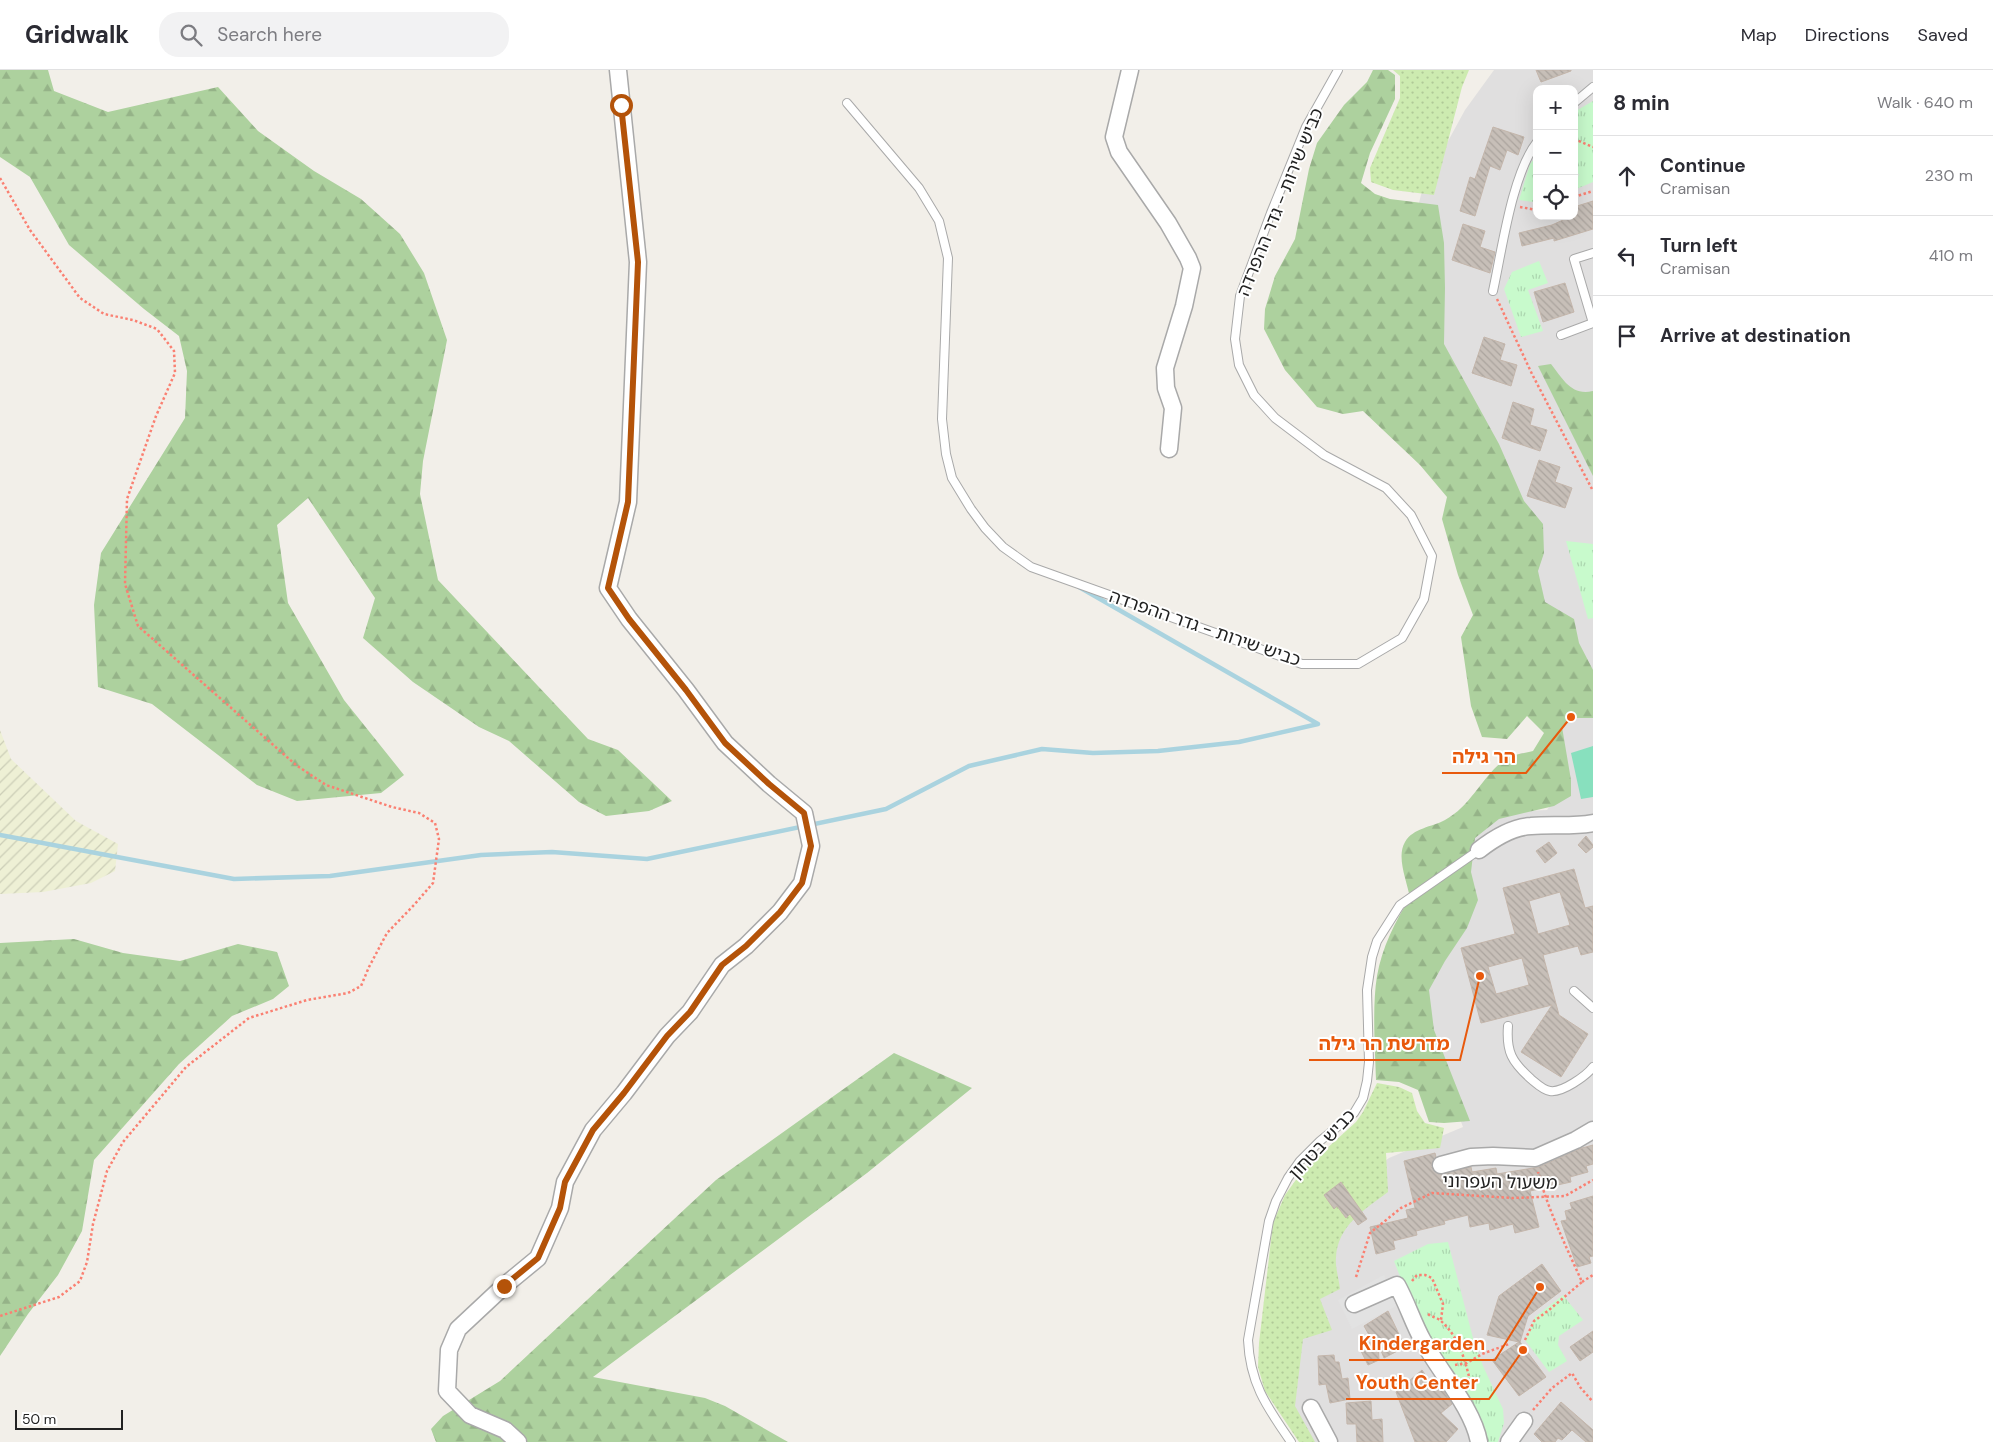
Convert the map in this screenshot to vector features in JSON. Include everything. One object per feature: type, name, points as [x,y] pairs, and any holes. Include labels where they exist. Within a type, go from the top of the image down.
[{"type":"street","points":[[518,1442],[505,1430],[470,1416],[448,1392],[449,1350],[458,1329],[504,1286],[538,1258],[560,1208],[565,1182],[593,1130],[667,1036],[690,1012],[722,965],[746,946],[780,912],[802,883],[811,846],[804,813],[769,784],[725,743],[686,690],[629,619],[608,588],[628,502],[638,262],[618,70]]},
{"type":"street","points":[[1130,70],[1114,137],[1119,152],[1168,223],[1192,268],[1184,306],[1165,368],[1166,388],[1173,408],[1169,449]]},
{"type":"street","points":[[1479,850],[1490,841],[1530,826],[1573,826],[1593,823]]},
{"type":"street","points":[[1441,1165],[1470,1157],[1535,1158],[1576,1140],[1593,1130]]},
{"type":"street","points":[[1354,1304],[1397,1285],[1422,1341],[1466,1411],[1477,1432],[1479,1442]]},
{"type":"street","points":[[1311,1408],[1329,1442]]},
{"type":"street","points":[[1509,1442],[1524,1421]]},
{"type":"lane","name":"כביש שירות - גדר ההפרדה","points":[[847,103],[919,188],[939,221],[948,258],[942,419],[946,454],[952,478],[971,509],[1003,547],[1031,567],[1302,664],[1358,664],[1402,638],[1424,599],[1432,556],[1411,515],[1386,488],[1324,455],[1274,418],[1254,395],[1239,366],[1234,339],[1240,296],[1271,213],[1306,127],[1338,70]]},
{"type":"lane","points":[[1578,100],[1593,87]]},
{"type":"lane","points":[[1493,291],[1511,206],[1522,170],[1533,149]]},
{"type":"lane","points":[[1561,335],[1593,323],[1574,259],[1593,253]]},
{"type":"lane","name":"כביש בטחון","points":[[1291,1442],[1263,1398],[1254,1379],[1249,1357],[1248,1340],[1269,1221],[1276,1200],[1300,1161],[1354,1112],[1363,1098],[1369,1062],[1367,990],[1372,957],[1377,941],[1400,905],[1479,850]]},
{"type":"lane","points":[[1574,991],[1593,1008]]},
{"type":"lane","points":[[1508,1026],[1507,1042],[1510,1055],[1519,1068],[1540,1086],[1550,1091],[1558,1090],[1578,1081],[1593,1067]]},
{"type":"path","points":[[1578,141],[1593,147]]},
{"type":"path","points":[[0,178],[30,230],[80,298],[104,314],[133,320],[157,329],[174,351],[175,373],[156,416],[127,499],[125,584],[138,626],[296,765],[326,785],[419,813],[435,823],[439,839],[433,883],[414,906],[387,933],[361,986],[348,993],[307,1000],[249,1018],[186,1067],[122,1142],[107,1171],[93,1224],[87,1262],[80,1280],[59,1297],[0,1316]]},
{"type":"path","points":[[1578,196],[1593,191]]},
{"type":"path","points":[[1511,206],[1533,209]]},
{"type":"path","points":[[1493,291],[1532,374],[1593,491]]},
{"type":"path","points":[[1535,1158],[1546,1197],[1582,1282]]},
{"type":"path","name":"משעול העפרוני","points":[[1356,1277],[1370,1233],[1401,1208],[1432,1193],[1504,1198],[1565,1196],[1593,1180]]},
{"type":"path","points":[[1525,1340],[1534,1321],[1593,1274]]},
{"type":"path","points":[[1411,1288],[1412,1281],[1417,1275],[1425,1275],[1432,1278],[1443,1304],[1441,1320]]},
{"type":"path","points":[[1425,1312],[1441,1320],[1459,1343],[1467,1363],[1473,1391]]},
{"type":"path","points":[[1467,1363],[1482,1354],[1509,1344]]},
{"type":"path","points":[[1524,1421],[1552,1388],[1572,1373],[1580,1387],[1593,1402]]},
{"type":"shaded area","points":[[1494,70],[1593,70],[1593,1442],[1305,1442],[1282,1406],[1339,1193],[1389,1158],[1463,1127],[1413,992],[1446,847],[1506,812],[1547,810],[1564,787],[1403,266],[1423,187],[1465,110]]},
{"type":"shaded area","points":[[1384,1275],[1396,1306],[1352,1329],[1338,1300]]},
{"type":"green space","points":[[0,70],[48,70],[54,91],[108,112],[218,87],[258,131],[314,171],[361,199],[400,234],[424,273],[447,340],[423,461],[420,494],[438,580],[588,739],[618,750],[672,801],[649,811],[606,816],[579,802],[509,741],[479,727],[413,682],[363,638],[375,598],[308,498],[277,525],[288,603],[344,700],[404,775],[381,793],[297,801],[257,785],[152,704],[98,687],[94,605],[101,553],[185,418],[187,371],[179,336],[144,309],[69,245],[30,177],[0,157]]},
{"type":"green space","points":[[1373,70],[1388,70],[1395,75],[1395,99],[1370,153],[1361,183],[1375,194],[1390,199],[1438,205],[1444,243],[1444,344],[1499,444],[1524,501],[1543,524],[1544,553],[1538,571],[1545,602],[1574,619],[1579,643],[1593,670],[1593,718],[1571,718],[1562,727],[1571,780],[1571,796],[1554,806],[1499,819],[1475,838],[1471,872],[1478,900],[1467,928],[1445,961],[1429,990],[1434,1030],[1470,1121],[1429,1122],[1418,1090],[1399,1082],[1376,1080],[1374,1014],[1377,976],[1382,955],[1390,935],[1410,898],[1402,862],[1403,848],[1408,837],[1454,814],[1469,800],[1496,767],[1507,758],[1533,751],[1544,733],[1527,716],[1507,739],[1482,737],[1471,706],[1461,637],[1473,615],[1458,575],[1442,519],[1447,497],[1420,465],[1363,411],[1343,414],[1317,407],[1285,370],[1264,329],[1265,309],[1275,276],[1295,239],[1309,169],[1317,143],[1344,105],[1367,82]]},
{"type":"green space","points":[[1393,70],[1469,70],[1462,87],[1434,195],[1393,190],[1371,182],[1370,168],[1400,98],[1400,76]]},
{"type":"green space","points":[[1593,101],[1593,182],[1578,188],[1579,174],[1578,110]]},
{"type":"green space","points":[[1533,160],[1533,202],[1519,200],[1530,164]]},
{"type":"green space","points":[[1539,261],[1548,283],[1528,290],[1543,331],[1521,337],[1504,289],[1512,272]]},
{"type":"green space","points":[[1551,364],[1573,389],[1585,392],[1593,391],[1593,476],[1538,366]]},
{"type":"green space","points":[[1566,541],[1593,544],[1593,618],[1588,619]]},
{"type":"green space","points":[[0,730],[11,759],[76,821],[118,844],[115,871],[91,883],[43,892],[0,894]]},
{"type":"green space","points":[[1593,746],[1593,797],[1581,799],[1571,753]]},
{"type":"green space","points":[[74,939],[123,953],[180,961],[238,944],[277,952],[289,986],[273,999],[232,1016],[179,1064],[94,1160],[82,1231],[58,1275],[28,1314],[0,1356],[0,943]]},
{"type":"green space","points":[[894,1053],[972,1088],[867,1173],[593,1377],[705,1398],[725,1406],[788,1442],[436,1442],[431,1429],[443,1416],[500,1381],[716,1180]]},
{"type":"green space","points":[[1377,1083],[1399,1087],[1412,1093],[1417,1111],[1425,1123],[1444,1128],[1440,1148],[1386,1153],[1388,1192],[1354,1219],[1341,1237],[1336,1262],[1340,1289],[1320,1299],[1332,1330],[1303,1339],[1295,1406],[1315,1442],[1299,1442],[1265,1391],[1258,1367],[1273,1223],[1285,1195],[1303,1170],[1356,1122]]},
{"type":"green space","points":[[1448,1242],[1473,1338],[1483,1366],[1503,1409],[1504,1423],[1498,1442],[1481,1442],[1418,1323],[1394,1261],[1428,1244]]},
{"type":"green space","points":[[1563,1295],[1583,1320],[1559,1336],[1558,1345],[1567,1361],[1549,1372],[1525,1340],[1535,1317]]},
{"type":"building","points":[[1536,70],[1571,70],[1571,71],[1541,82]]},
{"type":"building","points":[[1493,127],[1524,137],[1518,155],[1507,150],[1500,170],[1490,166],[1475,216],[1460,211],[1470,177],[1475,179]]},
{"type":"building","points":[[1593,201],[1593,229],[1554,241],[1554,238],[1522,246],[1519,233],[1552,225],[1563,220],[1578,220],[1578,206]]},
{"type":"building","points":[[1463,224],[1485,231],[1480,247],[1495,252],[1490,273],[1452,260]]},
{"type":"building","points":[[1565,283],[1574,312],[1543,322],[1534,292]]},
{"type":"building","points":[[1484,337],[1505,344],[1500,360],[1517,365],[1511,386],[1472,373]]},
{"type":"building","points":[[1513,402],[1534,409],[1530,425],[1547,430],[1540,451],[1502,438]]},
{"type":"building","points":[[1539,460],[1560,467],[1555,482],[1572,488],[1565,508],[1527,496]]},
{"type":"building","points":[[1586,836],[1593,847],[1586,853],[1578,845]]},
{"type":"building","points":[[1549,842],[1557,853],[1545,863],[1536,851]]},
{"type":"building","points":[[1574,869],[1585,908],[1593,906],[1593,952],[1581,955],[1578,946],[1543,955],[1559,1015],[1588,1034],[1561,1077],[1521,1052],[1552,1005],[1481,1023],[1461,948],[1515,934],[1503,888]],"holes":[[[1560,892],[1570,925],[1538,934],[1529,901]],[[1522,958],[1529,985],[1496,994],[1488,967]]]},
{"type":"building","points":[[1593,1145],[1593,1164],[1586,1166],[1588,1172],[1570,1177],[1571,1182],[1530,1191],[1539,1227],[1515,1233],[1513,1224],[1490,1230],[1489,1223],[1470,1227],[1468,1215],[1444,1221],[1445,1224],[1416,1231],[1417,1235],[1393,1241],[1395,1249],[1376,1254],[1370,1227],[1408,1218],[1406,1210],[1415,1208],[1404,1161],[1435,1153],[1436,1157],[1431,1167],[1438,1174],[1471,1167],[1472,1172],[1496,1168],[1497,1174],[1539,1167]]},
{"type":"building","points":[[1341,1182],[1367,1219],[1358,1225],[1350,1214],[1346,1218],[1337,1206],[1334,1209],[1324,1195]]},
{"type":"building","points":[[1593,1196],[1593,1256],[1589,1257],[1591,1263],[1577,1267],[1561,1221],[1567,1220],[1565,1211],[1572,1209],[1570,1203]]},
{"type":"building","points":[[1542,1264],[1561,1291],[1528,1316],[1520,1342],[1546,1377],[1519,1396],[1492,1360],[1519,1342],[1487,1335],[1499,1296]]},
{"type":"building","points":[[1388,1311],[1405,1347],[1384,1358],[1378,1343],[1379,1360],[1368,1365],[1360,1349],[1374,1340],[1372,1340],[1364,1326]]},
{"type":"building","points":[[1593,1331],[1593,1352],[1580,1361],[1570,1347]]},
{"type":"building","points":[[1334,1355],[1335,1362],[1339,1362],[1342,1379],[1348,1378],[1350,1399],[1330,1403],[1326,1384],[1319,1385],[1318,1356]]},
{"type":"building","points":[[1422,1370],[1429,1380],[1435,1378],[1452,1404],[1441,1413],[1458,1429],[1446,1442],[1415,1442],[1396,1392]]},
{"type":"building","points":[[1371,1401],[1372,1420],[1382,1419],[1383,1442],[1357,1442],[1356,1424],[1347,1424],[1346,1403]]},
{"type":"building","points":[[1561,1402],[1593,1430],[1593,1442],[1586,1442],[1572,1430],[1562,1440],[1558,1438],[1555,1442],[1542,1442],[1534,1434]]},
{"type":"waterway","points":[[0,835],[234,879],[330,876],[481,855],[552,852],[647,859],[886,809],[969,766],[1042,749],[1093,753],[1158,751],[1239,742],[1318,724],[1079,587]]},
{"type":"place","name":"הר גילה","points":[[1571,717]]},
{"type":"place","name":"מדרשת הר גילה","points":[[1480,976]]},
{"type":"place","name":"Kindergarden","points":[[1540,1287]]},
{"type":"place","name":"Youth Center","points":[[1523,1350]]},
{"type":"route","points":[[504,1286],[538,1258],[552,1230],[560,1208],[565,1182],[593,1130],[667,1036],[690,1012],[722,965],[746,946],[780,912],[802,883],[811,846],[804,813],[769,784],[725,743],[686,690],[629,619],[608,588],[628,502],[630,412],[638,262],[621,105]]}]
